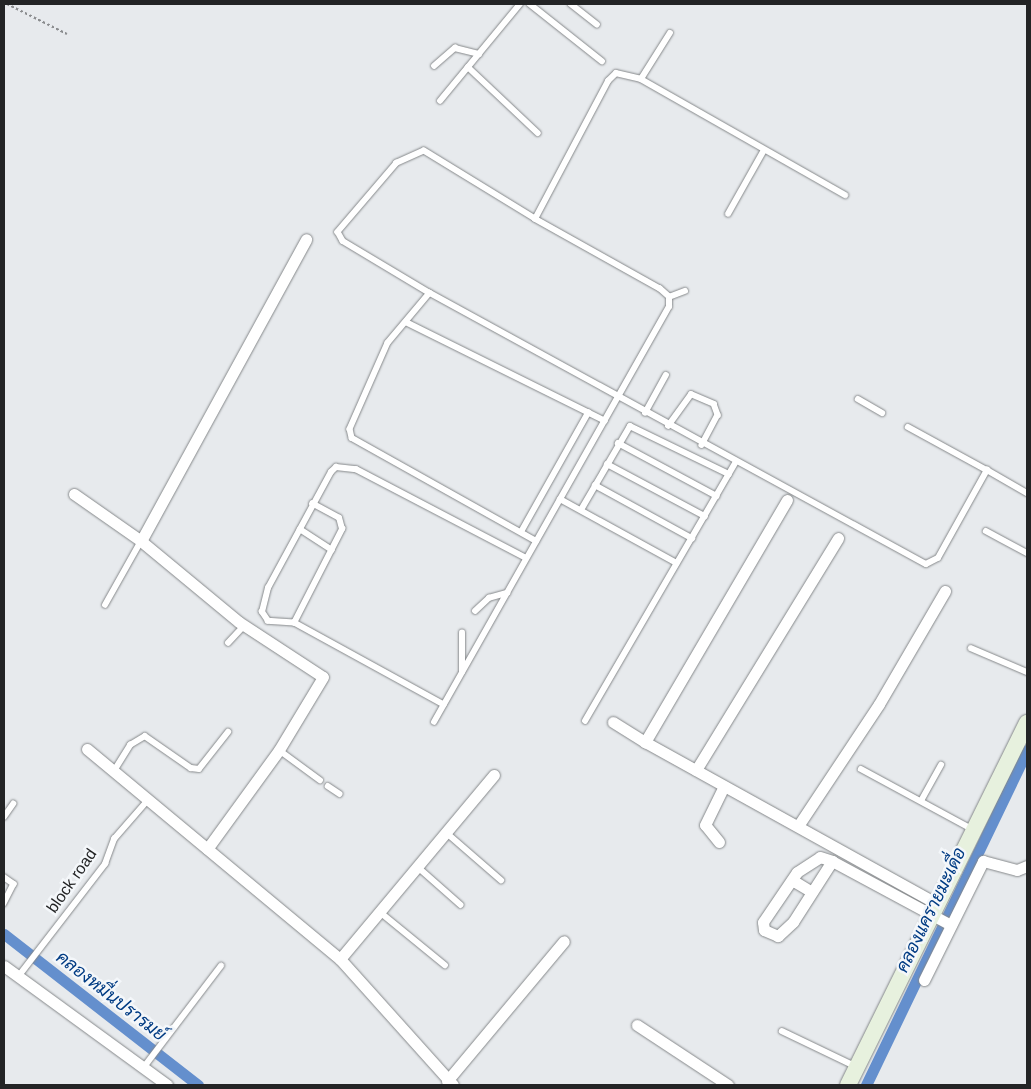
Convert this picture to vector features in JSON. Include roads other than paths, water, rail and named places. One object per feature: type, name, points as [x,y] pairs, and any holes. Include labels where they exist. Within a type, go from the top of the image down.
[{"type":"street","points":[[141,541],[306,239]]},
{"type":"street","points":[[74,494],[141,541],[244,626],[323,677],[279,750],[207,849]]},
{"type":"street","points":[[645,742],[787,500]]},
{"type":"street","points":[[696,770],[838,538]]},
{"type":"street","points":[[798,826],[874,712],[945,590]]},
{"type":"street","points":[[613,722],[645,742],[798,826],[940,917]]},
{"type":"street","points":[[924,980],[940,917],[974,830],[1027,723]]},
{"type":"street","points":[[87,749],[340,959],[450,1083],[564,941]]},
{"type":"street","points":[[340,959],[494,775]]},
{"type":"street","points":[[719,842],[705,825],[724,786]]},
{"type":"street","points":[[832,861],[793,922],[771,936],[763,922],[792,880],[808,861],[820,857],[832,861],[940,917]]},
{"type":"street","points":[[848,1085],[856,1067],[940,917],[983,861],[1017,870],[1027,866]]},
{"type":"street","points":[[792,880],[812,892]]},
{"type":"street","points":[[4,966],[21,973],[167,1085]]},
{"type":"street","points":[[636,1025],[728,1085]]},
{"type":"lane","points":[[440,101],[520,4]]},
{"type":"lane","points":[[530,4],[602,61]]},
{"type":"lane","points":[[571,4],[597,24]]},
{"type":"lane","points":[[641,79],[670,33]]},
{"type":"lane","points":[[434,66],[455,48],[479,54]]},
{"type":"lane","points":[[468,67],[538,133]]},
{"type":"lane","points":[[535,219],[608,81],[616,73],[641,79],[845,195]]},
{"type":"lane","points":[[669,297],[535,219],[440,157],[424,150],[412,152],[373,190],[338,232],[342,241],[430,293],[702,445],[926,564],[938,558],[987,470]]},
{"type":"lane","points":[[728,214],[764,150]]},
{"type":"lane","points":[[669,297],[685,291]]},
{"type":"lane","points":[[430,293],[381,355],[350,429],[352,438],[536,541]]},
{"type":"lane","points":[[434,722],[669,307],[669,297]]},
{"type":"lane","points":[[406,322],[605,421]]},
{"type":"lane","points":[[646,413],[666,375]]},
{"type":"lane","points":[[668,426],[691,394],[714,404],[718,415],[702,445]]},
{"type":"lane","points":[[858,399],[882,413]]},
{"type":"lane","points":[[521,532],[588,412]]},
{"type":"lane","points":[[581,510],[625,431],[635,426],[729,474]]},
{"type":"lane","points":[[908,427],[1027,493]]},
{"type":"lane","points":[[618,443],[717,496]]},
{"type":"lane","points":[[585,721],[735,463]]},
{"type":"lane","points":[[607,464],[705,516]]},
{"type":"lane","points":[[444,704],[294,623],[268,621],[262,612],[268,588],[313,504],[331,472],[347,466],[526,558]]},
{"type":"lane","points":[[595,485],[692,538]]},
{"type":"lane","points":[[560,499],[677,563]]},
{"type":"lane","points":[[294,623],[332,550],[343,522],[313,504]]},
{"type":"lane","points":[[300,529],[332,550]]},
{"type":"lane","points":[[986,531],[1027,553]]},
{"type":"lane","points":[[105,605],[141,541]]},
{"type":"lane","points":[[475,611],[490,598],[507,593]]},
{"type":"lane","points":[[228,643],[244,626]]},
{"type":"lane","points":[[462,633],[462,672]]},
{"type":"lane","points":[[971,648],[1027,672]]},
{"type":"lane","points":[[114,771],[134,741],[145,736],[191,768],[199,769],[228,732]]},
{"type":"lane","points":[[279,750],[320,780]]},
{"type":"lane","points":[[920,801],[941,765]]},
{"type":"lane","points":[[861,769],[974,830]]},
{"type":"lane","points":[[328,786],[340,794]]},
{"type":"lane","name":"block road","points":[[21,973],[105,864],[114,839],[148,800]]},
{"type":"lane","points":[[4,818],[13,804]]},
{"type":"lane","points":[[447,833],[500,880]]},
{"type":"lane","points":[[418,867],[461,905]]},
{"type":"lane","points":[[4,877],[14,884],[4,904]]},
{"type":"lane","points":[[380,912],[445,965]]},
{"type":"lane","points":[[144,1067],[221,966]]},
{"type":"lane","points":[[782,1031],[856,1067]]},
{"type":"waterway","name":"คลองแครายมะเดื่อ","points":[[866,1085],[1027,750]]},
{"type":"waterway","name":"คลองหมื่นปรารมย์","points":[[4,934],[198,1085]]}]
